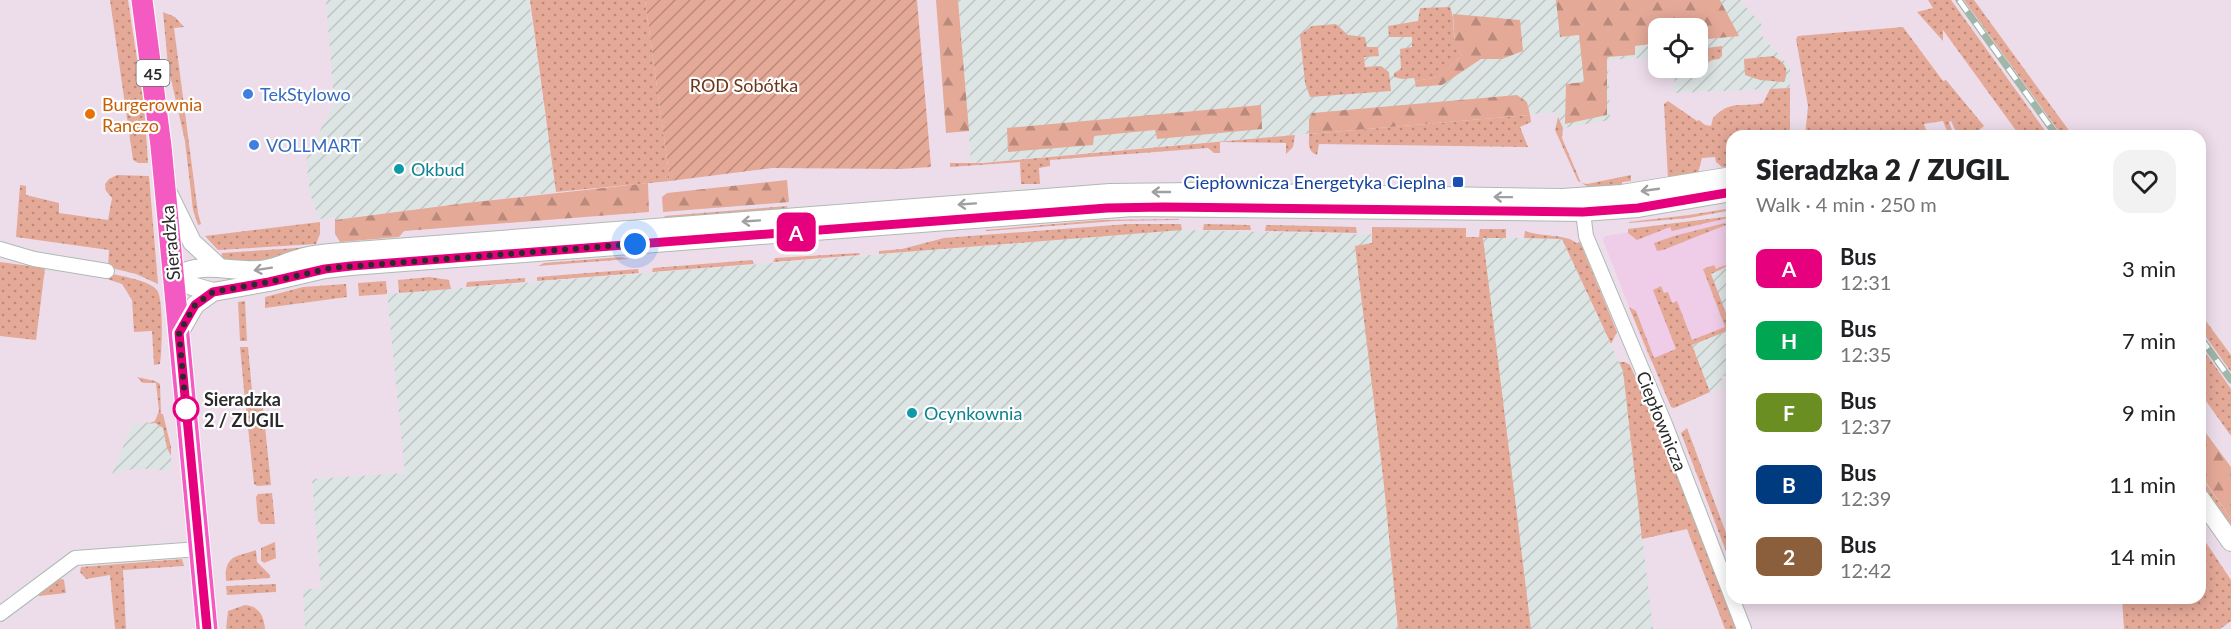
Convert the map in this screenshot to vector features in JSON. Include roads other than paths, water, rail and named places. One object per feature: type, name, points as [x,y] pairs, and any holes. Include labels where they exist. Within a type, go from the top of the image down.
[{"type":"main road","name":"Sieradzka","points":[[142,0],[165,186],[207,629]]},
{"type":"main road","points":[[174,277],[194,268],[257,270],[276,267],[306,256],[330,253],[1110,193],[1562,198],[1660,189],[1726,177]]},
{"type":"main road","points":[[165,186],[189,237],[197,248],[219,267]]},
{"type":"main road","points":[[179,333],[195,305],[213,292],[341,267],[1107,208],[1583,212],[1638,208],[1726,193]]},
{"type":"main road","points":[[174,277],[192,286],[213,292]]},
{"type":"main road","points":[[2206,507],[2231,542]]},
{"type":"street","points":[[1562,198],[1583,212],[1594,196]]},
{"type":"street","name":"Ciepłownicza","points":[[1583,212],[1588,242],[1665,424],[1726,582]]},
{"type":"street","points":[[0,249],[34,259],[107,271]]},
{"type":"street","points":[[0,614],[75,558],[199,549]]},
{"type":"street","name":"Ciepłownicza","points":[[1734,604],[1744,629]]},
{"type":"railway","points":[[1959,0],[2053,130]]},
{"type":"railway","points":[[2206,345],[2231,380]]},
{"type":"place","name":"TekStylowo","points":[[248,94]]},
{"type":"place","name":"Burgerownia Ranczo","points":[[90,114]]},
{"type":"place","name":"VOLLMART","points":[[254,145]]},
{"type":"place","name":"Okbud","points":[[399,169]]},
{"type":"place","name":"Ciepłownicza Energetyka Cieplna","points":[[1458,182]]},
{"type":"place","name":"Sieradzka 2 / ZUGIL","points":[[186,409]]},
{"type":"place","name":"Ocynkownia","points":[[912,413]]},
{"type":"park label","name":"ROD Sobótka","points":[[744,85]]}]
